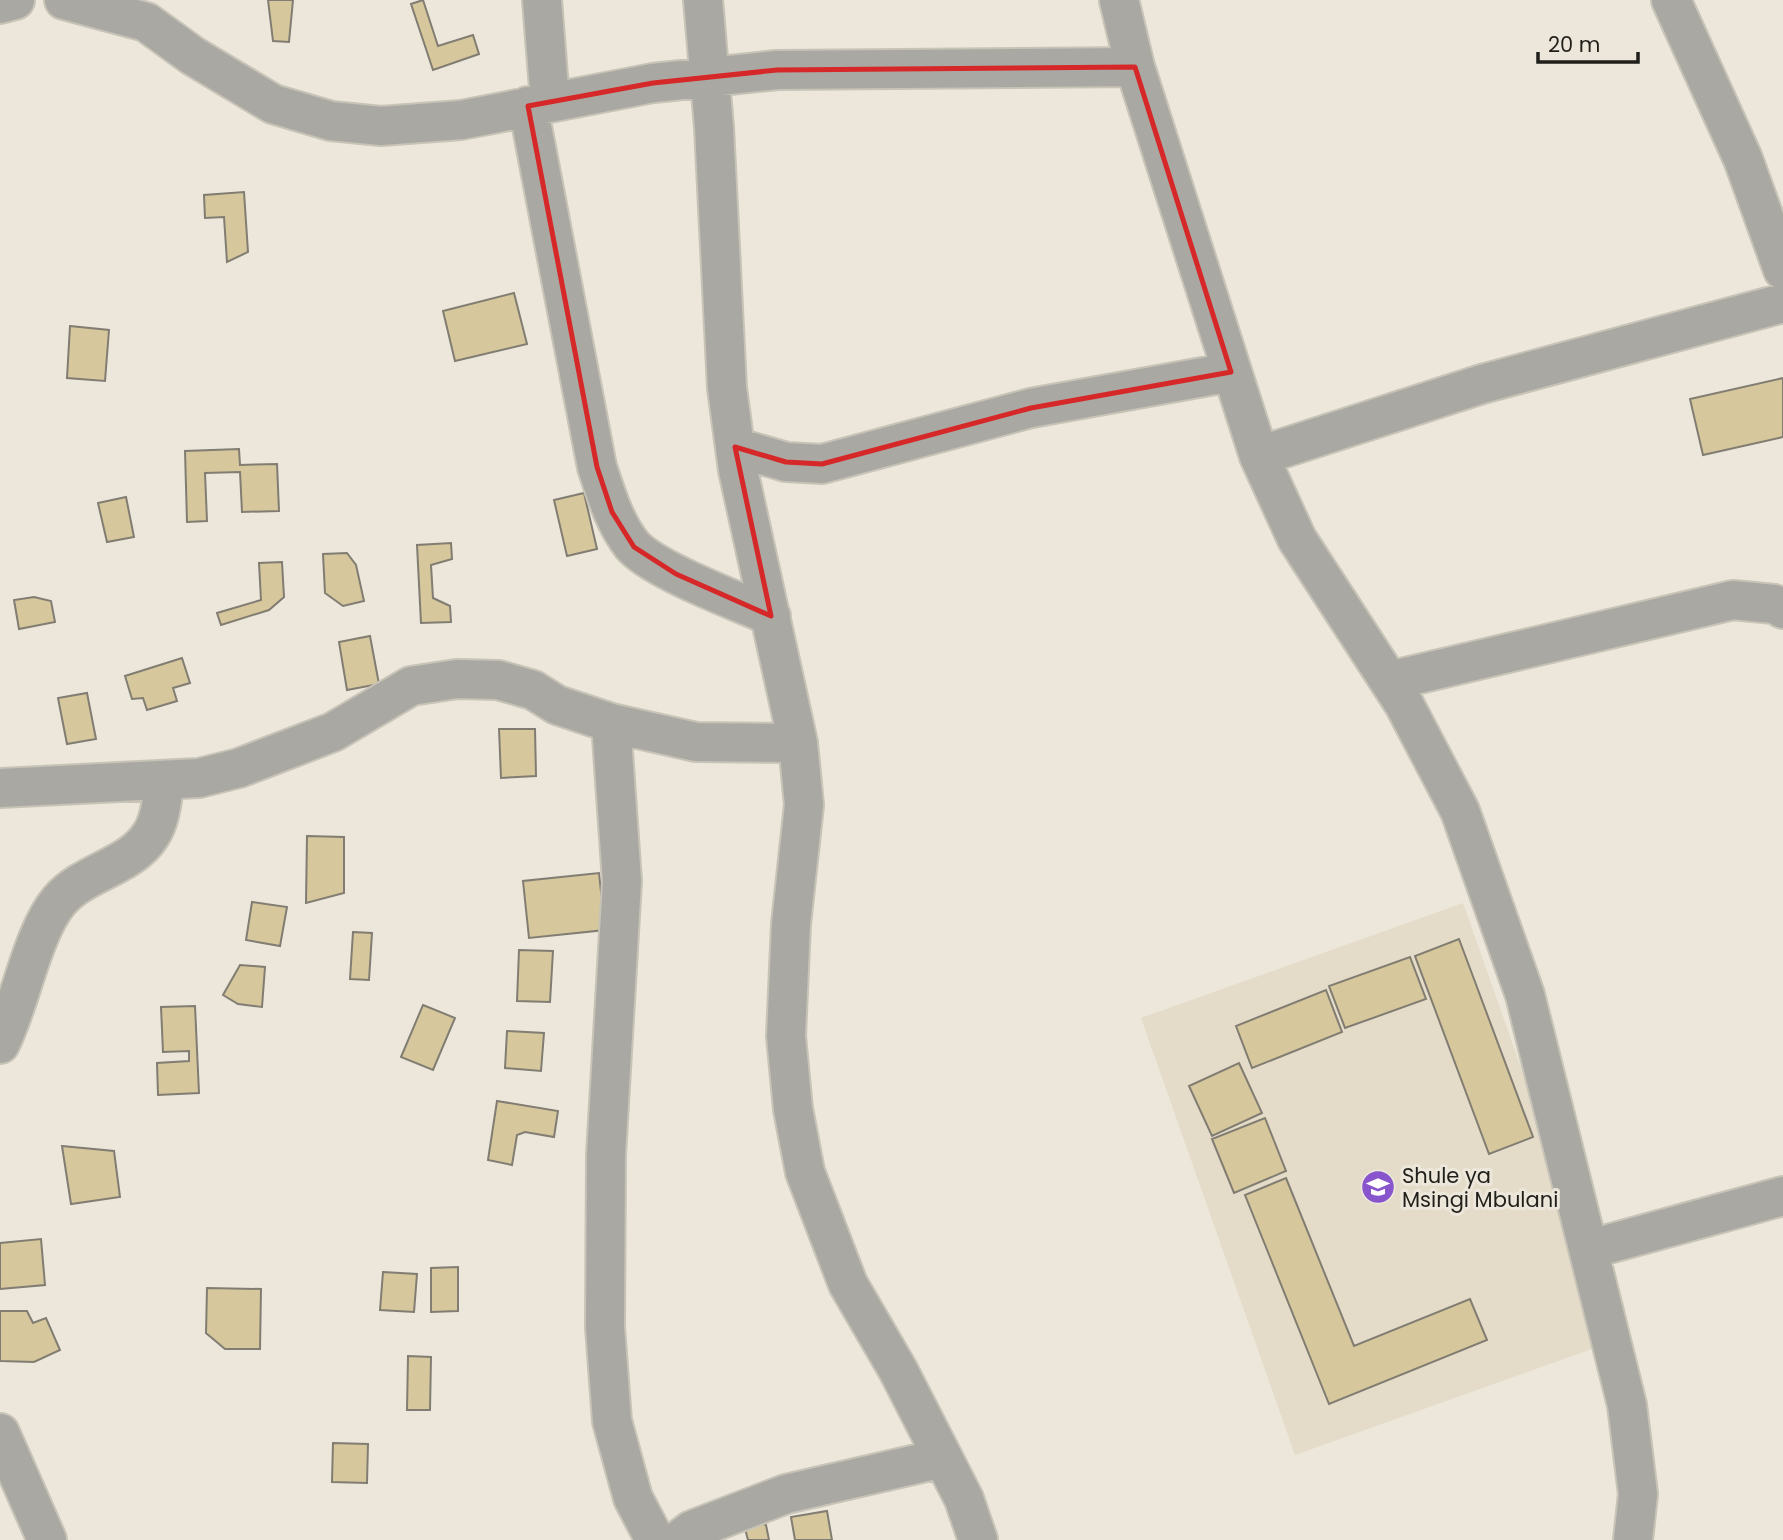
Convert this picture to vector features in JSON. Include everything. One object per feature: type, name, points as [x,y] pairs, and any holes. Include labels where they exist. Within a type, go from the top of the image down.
[{"type":"street","points":[[0,4],[15,0]]},
{"type":"street","points":[[64,0],[146,22],[193,56],[273,104],[331,121],[382,126],[461,120],[539,104],[710,76],[777,70],[1135,67]]},
{"type":"street","points":[[542,0],[539,104],[597,467],[612,512],[634,547],[676,574],[771,616]]},
{"type":"street","points":[[703,0],[710,76],[720,292],[735,447],[798,743],[804,805],[791,924],[786,1036],[793,1109],[805,1172],[848,1284],[898,1370],[964,1499],[978,1540]]},
{"type":"street","points":[[1119,0],[1135,67],[1259,456],[1297,539],[1417,728],[1465,824],[1525,995],[1627,1405],[1638,1494],[1633,1540]]},
{"type":"street","points":[[1671,0],[1742,159],[1783,270]]},
{"type":"street","points":[[1259,456],[1482,384],[1783,303]]},
{"type":"street","points":[[735,447],[786,462],[822,464],[1031,408],[1231,372]]},
{"type":"street","points":[[1389,681],[1733,600],[1774,604],[1783,610]]},
{"type":"street","points":[[0,788],[199,778],[239,768],[334,732],[411,686],[457,679],[498,680],[533,690],[557,705],[611,723],[696,743],[798,743]]},
{"type":"street","points":[[611,723],[622,881],[606,1155],[605,1326],[612,1421],[633,1498],[655,1540]]},
{"type":"street","points":[[0,1044],[40,937],[59,901],[82,882],[141,848],[158,819],[165,779]]},
{"type":"street","points":[[1590,1249],[1783,1196]]},
{"type":"street","points":[[0,1433],[47,1540]]},
{"type":"street","points":[[679,1540],[692,1530],[786,1494],[943,1458]]},
{"type":"highlighted area","points":[[1135,67],[1231,372],[1031,408],[822,464],[786,462],[735,447],[771,616],[676,574],[634,547],[612,512],[597,467],[528,106],[653,83],[777,70]]},
{"type":"shaded area","points":[[1463,903],[1617,1340],[1295,1455],[1141,1018]]},
{"type":"building","points":[[268,0],[293,0],[289,42],[273,41]]},
{"type":"building","points":[[423,0],[438,46],[473,35],[479,54],[433,70],[411,4]]},
{"type":"building","points":[[244,192],[248,252],[227,262],[224,217],[205,218],[204,195]]},
{"type":"building","points":[[514,293],[527,344],[455,361],[443,311]]},
{"type":"building","points":[[70,326],[109,330],[105,381],[67,378]]},
{"type":"building","points":[[1783,378],[1783,437],[1703,455],[1690,399]]},
{"type":"building","points":[[239,449],[240,465],[277,464],[279,511],[242,512],[240,472],[205,473],[207,521],[187,522],[185,451]]},
{"type":"building","points":[[584,493],[597,549],[567,556],[554,500]]},
{"type":"building","points":[[126,497],[134,537],[107,542],[98,503]]},
{"type":"building","points":[[451,543],[452,559],[431,565],[433,598],[450,606],[451,622],[421,623],[417,545]]},
{"type":"building","points":[[347,553],[356,565],[364,601],[343,606],[325,593],[323,554]]},
{"type":"building","points":[[282,562],[284,597],[269,610],[221,625],[217,613],[261,600],[259,563]]},
{"type":"building","points":[[34,597],[51,601],[55,622],[19,629],[14,600]]},
{"type":"building","points":[[370,636],[379,684],[347,690],[339,642]]},
{"type":"building","points":[[182,658],[190,683],[173,688],[177,701],[147,710],[143,698],[132,699],[125,676]]},
{"type":"building","points":[[87,693],[96,739],[67,744],[58,698]]},
{"type":"building","points":[[499,729],[535,729],[536,776],[501,778]]},
{"type":"building","points":[[307,836],[344,837],[344,893],[306,903]]},
{"type":"building","points":[[599,873],[605,930],[529,938],[523,881]]},
{"type":"building","points":[[252,902],[287,907],[280,946],[246,940]]},
{"type":"building","points":[[353,932],[372,933],[369,980],[350,979]]},
{"type":"building","points":[[1459,939],[1533,1137],[1489,1154],[1415,956]]},
{"type":"building","points":[[519,950],[553,951],[550,1002],[517,1001]]},
{"type":"building","points":[[1410,957],[1426,999],[1345,1028],[1329,986]]},
{"type":"building","points":[[240,965],[265,967],[262,1007],[238,1004],[223,995]]},
{"type":"building","points":[[1326,990],[1342,1032],[1252,1068],[1236,1026]]},
{"type":"building","points":[[423,1005],[455,1018],[433,1070],[401,1057]]},
{"type":"building","points":[[195,1006],[199,1093],[158,1095],[157,1063],[189,1061],[189,1051],[163,1052],[161,1007]]},
{"type":"building","points":[[507,1031],[544,1033],[541,1071],[505,1068]]},
{"type":"building","points":[[1239,1063],[1262,1113],[1212,1136],[1189,1086]]},
{"type":"building","points":[[497,1101],[558,1111],[554,1137],[525,1132],[517,1135],[512,1165],[488,1160]]},
{"type":"building","points":[[1265,1118],[1286,1171],[1234,1193],[1212,1139]]},
{"type":"building","points":[[62,1146],[114,1151],[120,1197],[71,1204]]},
{"type":"building","points":[[1286,1178],[1354,1346],[1470,1299],[1487,1340],[1329,1404],[1245,1195]]},
{"type":"building","points":[[41,1239],[45,1285],[0,1289],[0,1243]]},
{"type":"building","points":[[458,1267],[458,1311],[431,1312],[431,1268]]},
{"type":"building","points":[[383,1272],[417,1274],[414,1312],[380,1310]]},
{"type":"building","points":[[207,1288],[261,1289],[260,1349],[225,1349],[206,1333]]},
{"type":"building","points":[[0,1311],[27,1311],[33,1323],[46,1318],[60,1350],[34,1362],[0,1361]]},
{"type":"building","points":[[408,1356],[431,1357],[430,1410],[407,1410]]},
{"type":"building","points":[[333,1443],[368,1444],[367,1483],[332,1482]]},
{"type":"building","points":[[827,1511],[832,1540],[795,1540],[791,1517]]},
{"type":"building","points":[[742,1517],[766,1525],[769,1540],[748,1540]]},
{"type":"place","name":"Shule ya Msingi Mbulani","points":[[1378,1187]]}]
